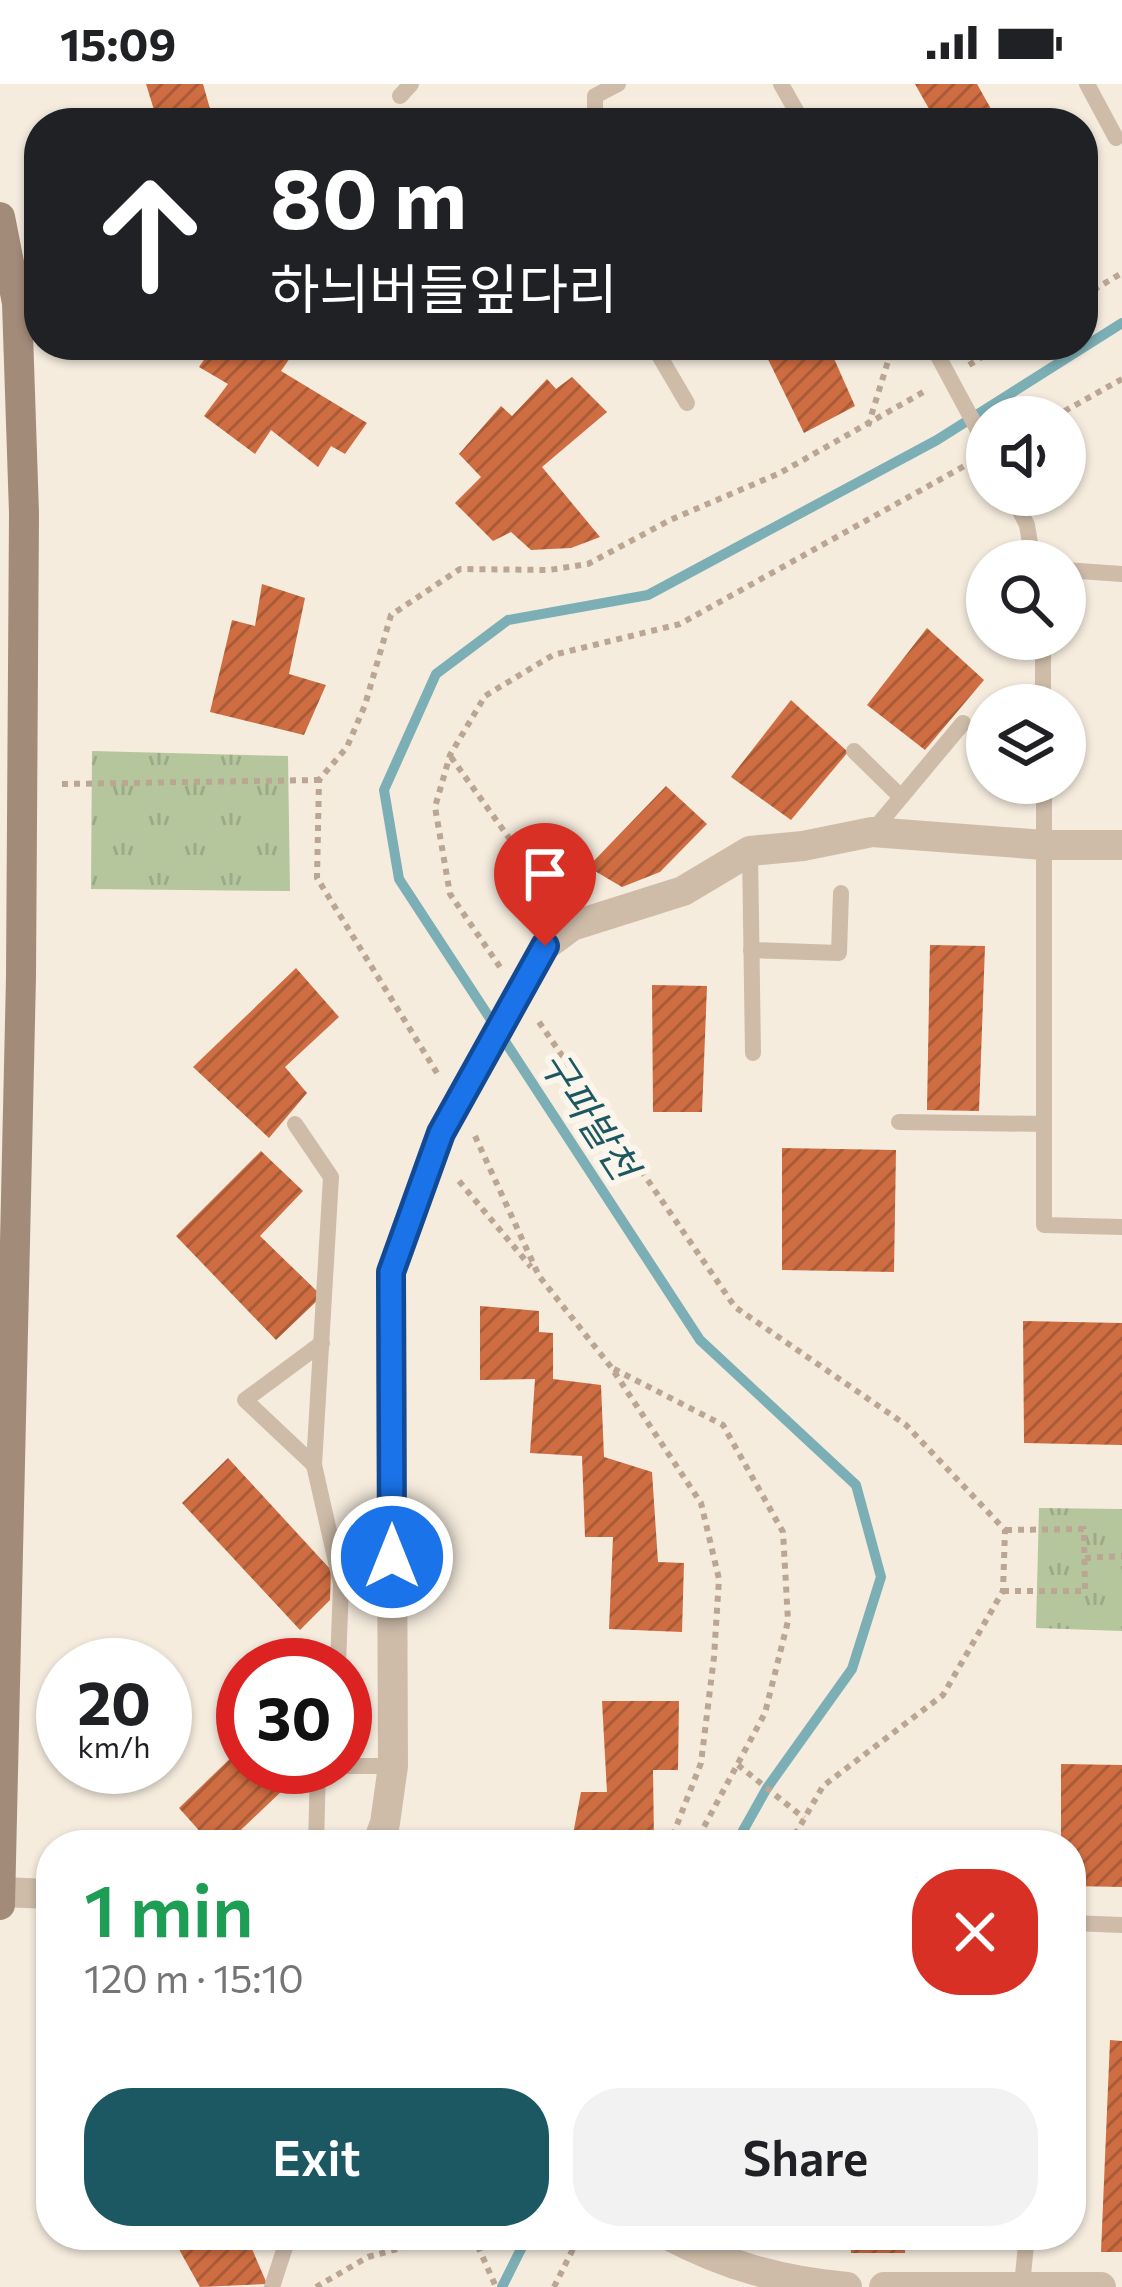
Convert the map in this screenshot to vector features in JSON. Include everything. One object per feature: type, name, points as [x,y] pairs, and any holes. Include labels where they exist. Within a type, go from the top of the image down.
[{"type":"main road","points":[[0,217],[17,303],[22,466],[0,1905]]},
{"type":"street","points":[[382,1830],[393,1766],[391,1272],[441,1133],[545,946],[572,926],[683,891],[750,851],[872,832],[1044,845],[1122,845]]},
{"type":"street","points":[[2,1892],[36,1893]]},
{"type":"street","points":[[696,2250],[786,2281],[848,2287]]},
{"type":"street","points":[[884,2287],[1101,2287]]},
{"type":"lane","points":[[595,108],[595,96],[618,84]]},
{"type":"lane","points":[[1088,84],[1117,138]]},
{"type":"lane","points":[[662,360],[687,403]]},
{"type":"lane","points":[[940,360],[966,411]]},
{"type":"lane","points":[[1086,571],[1122,574]]},
{"type":"lane","points":[[872,832],[963,724]]},
{"type":"lane","points":[[854,751],[901,797]]},
{"type":"lane","points":[[1043,804],[1044,1225],[1122,1227]]},
{"type":"lane","points":[[750,851],[753,1053]]},
{"type":"lane","points":[[751,950],[839,953],[841,893]]},
{"type":"lane","points":[[899,1122],[1044,1124]]},
{"type":"lane","points":[[295,1124],[332,1177],[314,1465],[341,1584],[339,1638]]},
{"type":"lane","points":[[314,1465],[245,1400],[322,1342]]},
{"type":"lane","points":[[372,1766],[393,1766]]},
{"type":"lane","points":[[316,1830],[317,1794]]},
{"type":"lane","points":[[1086,1924],[1122,1925]]},
{"type":"lane","points":[[272,2287],[285,2250]]},
{"type":"lane","points":[[1022,2286],[1026,2250]]},
{"type":"path","points":[[1119,274],[1122,286]]},
{"type":"path","points":[[868,426],[888,360]]},
{"type":"path","points":[[964,368],[977,360]]},
{"type":"path","points":[[1086,399],[1122,379]]},
{"type":"path","points":[[438,1075],[317,878],[319,780],[347,747],[365,705],[391,615],[460,569],[549,570],[588,564],[670,520],[780,473],[945,380]]},
{"type":"path","points":[[505,973],[450,894],[435,808],[450,755],[485,696],[553,655],[680,623],[966,463]]},
{"type":"path","points":[[450,755],[561,910]]},
{"type":"path","points":[[62,784],[319,780]]},
{"type":"path","points":[[532,1012],[735,1307],[906,1425],[1005,1530],[1003,1591],[943,1695],[823,1786],[797,1830]]},
{"type":"path","points":[[474,1134],[539,1276]]},
{"type":"path","points":[[458,1180],[611,1367],[701,1504],[719,1580],[701,1763],[675,1830]]},
{"type":"path","points":[[611,1367],[723,1425],[783,1532],[788,1621],[765,1713],[702,1830]]},
{"type":"path","points":[[1003,1591],[1085,1591],[1084,1529],[1005,1530]]},
{"type":"path","points":[[1085,1558],[1122,1556]]},
{"type":"path","points":[[738,1765],[804,1818]]},
{"type":"path","points":[[316,2287],[368,2257],[393,2250]]},
{"type":"path","points":[[480,2250],[496,2287]]},
{"type":"path","points":[[554,2287],[572,2250]]},
{"type":"green space","points":[[92,751],[288,756],[290,891],[91,889]]},
{"type":"green space","points":[[1039,1508],[1122,1509],[1122,1631],[1036,1628]]},
{"type":"building","points":[[146,84],[203,84],[210,108],[153,108]]},
{"type":"building","points":[[915,84],[977,84],[991,108],[929,108]]},
{"type":"building","points":[[204,360],[289,360],[281,371],[367,423],[345,454],[331,446],[318,467],[271,430],[255,454],[204,416],[228,384],[199,367]]},
{"type":"building","points":[[768,360],[835,360],[855,406],[804,433]]},
{"type":"building","points":[[572,377],[607,412],[542,467],[600,537],[571,548],[531,550],[511,532],[493,541],[455,503],[481,477],[459,454],[501,406],[512,416],[547,379],[556,389]]},
{"type":"building","points":[[262,584],[305,598],[289,674],[326,685],[304,735],[210,712],[232,620],[255,626]]},
{"type":"building","points":[[927,628],[984,680],[966,684],[966,701],[925,750],[867,705]]},
{"type":"building","points":[[791,700],[848,752],[791,820],[731,777]]},
{"type":"building","points":[[666,786],[707,824],[660,872],[622,887],[588,867]]},
{"type":"building","points":[[930,945],[985,946],[979,1111],[927,1110]]},
{"type":"building","points":[[296,968],[339,1017],[285,1067],[307,1093],[269,1138],[193,1067]]},
{"type":"building","points":[[652,985],[707,986],[702,1112],[653,1112]]},
{"type":"building","points":[[782,1148],[896,1150],[894,1272],[782,1270]]},
{"type":"building","points":[[261,1151],[303,1191],[260,1236],[322,1296],[276,1340],[176,1236]]},
{"type":"building","points":[[480,1306],[539,1311],[539,1332],[553,1333],[553,1379],[601,1385],[604,1457],[652,1472],[658,1562],[684,1563],[682,1632],[609,1629],[613,1537],[585,1537],[582,1456],[530,1453],[535,1379],[480,1380]]},
{"type":"building","points":[[1023,1321],[1122,1323],[1122,1445],[1024,1443]]},
{"type":"building","points":[[228,1458],[331,1570],[330,1600],[300,1630],[182,1503]]},
{"type":"building","points":[[602,1701],[679,1701],[678,1770],[653,1770],[654,1830],[574,1830],[581,1792],[607,1792]]},
{"type":"building","points":[[1061,1764],[1122,1765],[1122,1887],[1086,1886],[1086,1830],[1061,1830]]},
{"type":"building","points":[[216,1772],[216,1794],[279,1794],[241,1830],[199,1830],[179,1808]]},
{"type":"building","points":[[1110,2040],[1122,2041],[1122,2252],[1101,2252]]},
{"type":"building","points":[[179,2250],[252,2250],[267,2284],[200,2287]]},
{"type":"building","points":[[851,2250],[905,2250],[905,2253]]},
{"type":"waterway","name":"구파발천","points":[[1098,338],[1122,323]]},
{"type":"waterway","name":"구파발천","points":[[743,1830],[767,1788],[852,1669],[881,1577],[856,1485],[700,1340],[399,879],[384,790],[436,674],[508,620],[648,595],[937,440],[1063,360]]},
{"type":"waterway","name":"구파발천","points":[[502,2287],[520,2250]]},
{"type":"route","points":[[392,1557],[391,1272],[441,1133],[545,946]]}]
